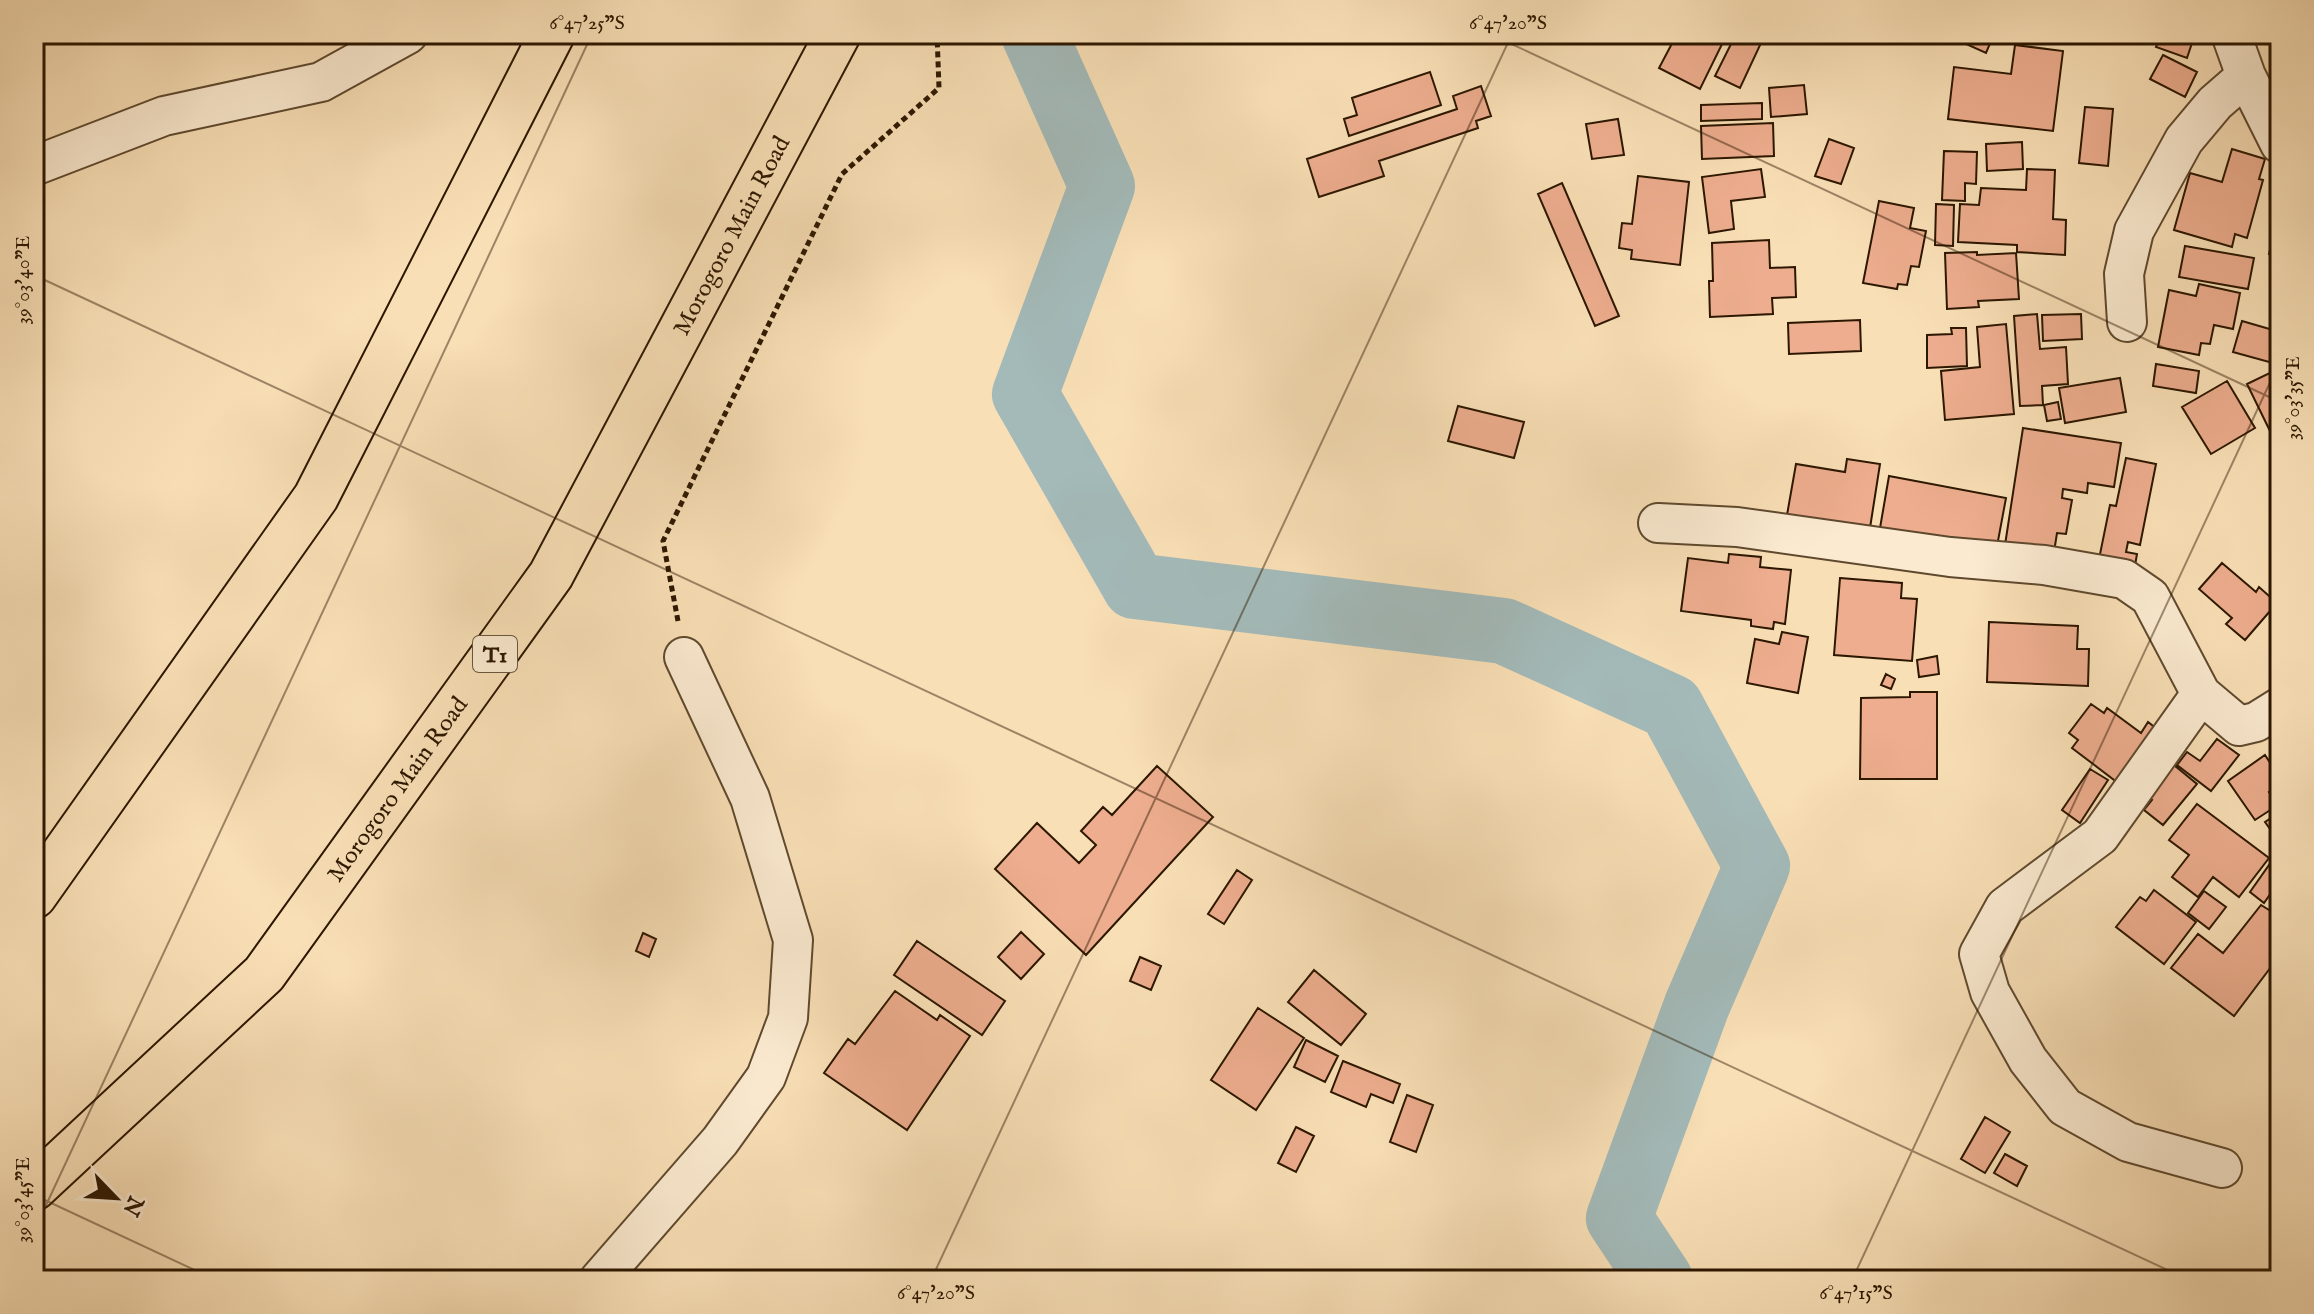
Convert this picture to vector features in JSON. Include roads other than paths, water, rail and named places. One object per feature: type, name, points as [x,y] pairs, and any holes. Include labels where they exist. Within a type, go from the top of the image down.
[{"type":"highway","points":[[34,896],[316,497],[552,34]]},
{"type":"highway","name":"Morogoro Main Road","points":[[34,1188],[264,974],[551,575],[838,34]]},
{"type":"street","points":[[34,166],[164,116],[321,82],[408,34]]},
{"type":"street","points":[[2231,34],[2246,76],[2280,144]]},
{"type":"street","points":[[2127,322],[2124,274],[2134,231],[2184,140],[2215,103],[2246,76]]},
{"type":"street","points":[[1658,523],[1751,528],[1950,557],[2044,565],[2124,579],[2150,597],[2201,694],[2239,726],[2256,722],[2280,707]]},
{"type":"street","points":[[599,1280],[720,1141],[766,1077],[788,1018],[793,940],[750,798],[684,657]]},
{"type":"street","points":[[2201,694],[2100,836],[2005,907],[1979,954],[1990,992],[2028,1060],[2065,1107],[2128,1142],[2222,1168]]},
{"type":"waterway","points":[[1034,34],[1102,186],[1025,394],[1135,586],[1504,631],[1671,707],[1757,866],[1697,1005],[1619,1218],[1660,1280]]}]
